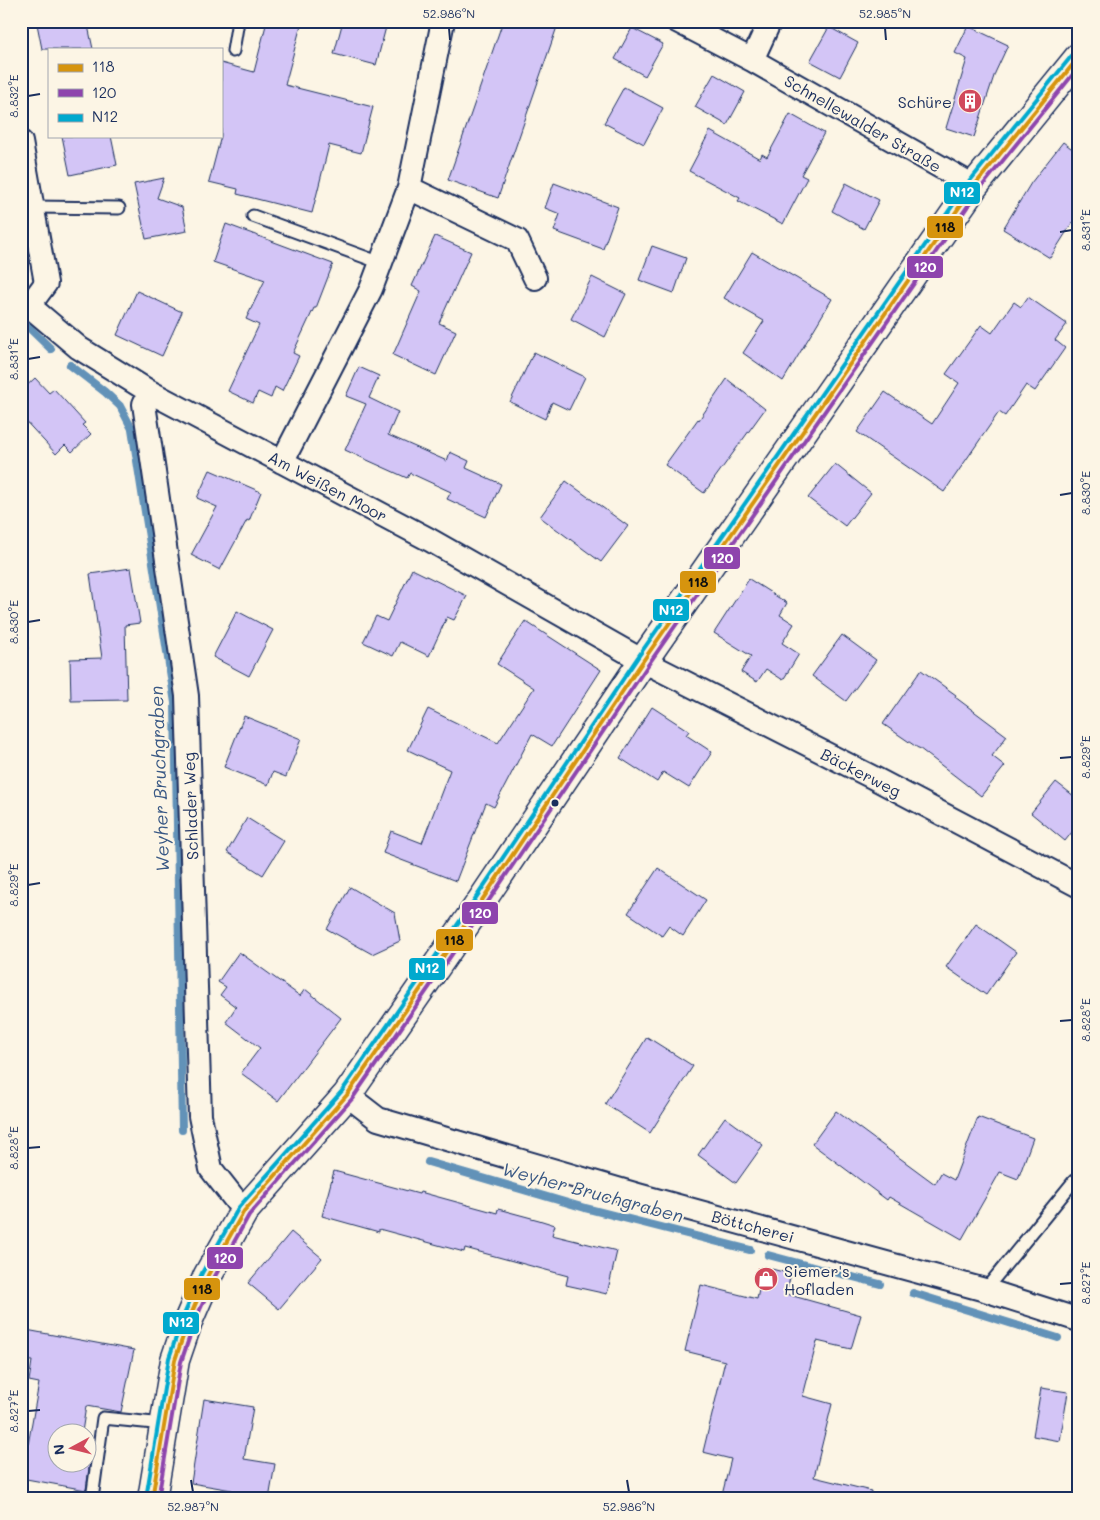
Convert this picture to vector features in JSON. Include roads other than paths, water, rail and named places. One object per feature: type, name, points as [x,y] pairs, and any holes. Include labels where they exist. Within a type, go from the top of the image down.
[{"type":"main road","points":[[152,1499],[176,1360],[189,1319],[208,1275],[244,1211],[348,1095],[643,661],[974,186],[1079,57]]},
{"type":"street","points":[[282,462],[371,289],[409,188],[443,21]]},
{"type":"street","name":"Schnellewalder Straße","points":[[677,21],[752,60],[974,186]]},
{"type":"street","points":[[752,60],[770,21]]},
{"type":"street","points":[[21,142],[46,284],[25,303]]},
{"type":"street","points":[[409,188],[517,240],[535,278]]},
{"type":"street","name":"Am Weißen Moor","points":[[25,303],[79,348],[150,392],[430,540],[643,661]]},
{"type":"street","name":"Schlader Weg","points":[[150,392],[144,404],[186,696],[200,1116],[211,1169],[244,1211]]},
{"type":"street","name":"Bäckerweg","points":[[643,661],[1079,886]]},
{"type":"street","name":"Böttcherei","points":[[348,1095],[378,1119],[638,1195],[985,1290],[1079,1320]]},
{"type":"lane","points":[[233,51],[238,21]]},
{"type":"lane","points":[[33,207],[119,208]]},
{"type":"lane","points":[[253,216],[381,263]]},
{"type":"lane","points":[[985,1290],[1074,1181]]},
{"type":"lane","points":[[92,1499],[103,1418],[165,1424]]},
{"type":"waterway","name":"Weyher Bruchgraben","points":[[21,320],[51,349]]},
{"type":"waterway","name":"Weyher Bruchgraben","points":[[70,365],[120,406],[132,429],[175,703],[182,1130]]},
{"type":"waterway","name":"Weyher Bruchgraben","points":[[428,1162],[585,1208],[750,1250]]},
{"type":"waterway","name":"Weyher Bruchgraben","points":[[768,1255],[817,1268]]},
{"type":"waterway","name":"Weyher Bruchgraben","points":[[822,1269],[880,1284]]},
{"type":"waterway","name":"Weyher Bruchgraben","points":[[913,1293],[1058,1338]]},
{"type":"place","name":"Schüre","points":[[970,101]]},
{"type":"place","name":"Siemer's Hofladen","points":[[766,1279]]}]
